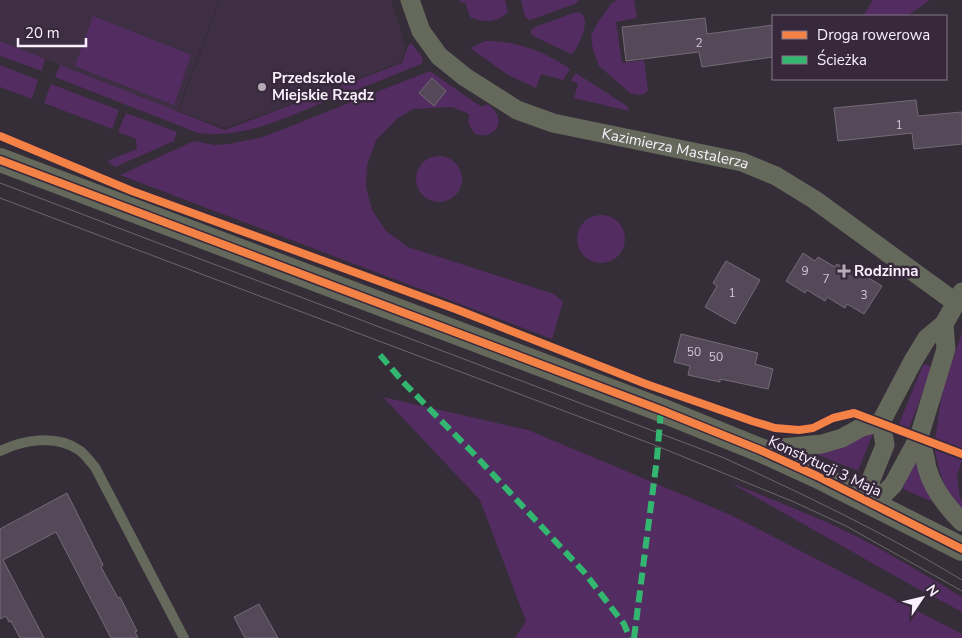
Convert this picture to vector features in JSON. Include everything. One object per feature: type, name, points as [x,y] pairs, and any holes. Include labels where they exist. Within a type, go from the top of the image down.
[{"type":"street","name":"Kazimierza Mastalerza","points":[[410,0],[421,31],[439,56],[465,77],[517,110],[553,123],[742,162],[776,176],[959,297]]},
{"type":"street","name":"Konstytucji 3 Maja","points":[[0,160],[660,410],[760,450],[962,548]]},
{"type":"street","points":[[874,504],[870,482],[884,445],[881,422],[927,338],[944,324],[959,297]]},
{"type":"street","points":[[874,504],[893,485],[919,437],[946,349],[944,324]]},
{"type":"street","points":[[760,450],[822,444],[842,438],[862,427],[881,422]]},
{"type":"street","points":[[919,437],[937,492],[947,507],[962,522]]},
{"type":"lane","points":[[0,451],[34,440],[58,441],[78,450],[95,467],[184,638]]},
{"type":"shaded area","points":[[0,0],[219,0],[177,112],[0,41]]},
{"type":"shaded area","name":"Przedszkole Miejskie Rządz","points":[[220,0],[391,0],[406,47],[401,62],[225,128],[179,111]]},
{"type":"shaded area","points":[[460,0],[505,0],[508,12],[495,20],[480,20],[470,17],[465,2],[461,3]]},
{"type":"shaded area","points":[[521,0],[579,0],[575,4],[530,20],[525,17]]},
{"type":"shaded area","points":[[618,0],[634,0],[637,18],[616,22],[622,63],[644,60],[648,90],[644,94],[630,93],[599,66],[593,50],[591,36],[598,22],[612,3]]},
{"type":"shaded area","points":[[873,0],[930,0],[908,15],[864,15]]},
{"type":"shaded area","points":[[576,12],[581,13],[585,24],[579,44],[571,54],[531,34],[531,30],[535,27]]},
{"type":"shaded area","points":[[93,16],[191,55],[174,105],[75,66]]},
{"type":"shaded area","points":[[0,41],[45,59],[42,71],[0,56]]},
{"type":"shaded area","points":[[485,41],[496,41],[530,48],[551,57],[570,69],[563,80],[541,74],[536,88],[508,75],[470,48]]},
{"type":"shaded area","points":[[411,43],[422,57],[423,62],[421,64],[264,126],[231,133],[198,133],[55,77],[60,65],[225,130],[402,63],[408,46]]},
{"type":"shaded area","points":[[0,65],[38,80],[32,99],[0,87]]},
{"type":"shaded area","points":[[430,71],[482,107],[487,104],[497,115],[498,126],[490,134],[475,134],[468,123],[469,114],[452,107],[413,109],[397,119],[376,140],[367,166],[366,187],[372,210],[386,231],[408,247],[554,294],[563,302],[552,339],[120,175],[194,141],[215,145],[263,137]]},
{"type":"shaded area","points":[[576,73],[627,106],[629,111],[574,98],[578,84],[571,80]]},
{"type":"shaded area","points":[[51,84],[119,110],[112,129],[44,103]]},
{"type":"shaded area","points":[[126,113],[177,132],[174,141],[115,167],[107,161],[137,149],[136,139],[118,132]]},
{"type":"shaded area","points":[[444,156],[456,162],[461,170],[461,188],[456,196],[448,201],[434,202],[422,196],[417,188],[416,174],[422,162],[430,157]]},
{"type":"shaded area","points":[[596,215],[606,215],[618,222],[625,234],[625,244],[618,256],[606,263],[596,263],[588,259],[581,252],[577,244],[577,234],[581,226],[588,219]]},
{"type":"shaded area","points":[[962,332],[962,448],[935,439],[942,393]]},
{"type":"shaded area","points":[[927,364],[931,371],[909,428],[899,424],[923,365]]},
{"type":"shaded area","points":[[383,397],[528,430],[731,515],[962,634],[962,638],[515,638],[526,621],[480,500]]},
{"type":"shaded area","points":[[874,431],[858,471],[818,455],[818,454]]},
{"type":"shaded area","points":[[935,450],[962,460],[957,476],[960,498],[962,500],[962,512],[944,483]]},
{"type":"shaded area","points":[[915,454],[931,501],[905,490],[903,487]]},
{"type":"shaded area","points":[[729,482],[825,522],[883,551],[962,597],[962,612],[911,585]]},
{"type":"building","points":[[705,18],[707,34],[772,25],[772,57],[702,67],[699,52],[626,61],[622,27]]},
{"type":"building","points":[[432,78],[446,91],[434,106],[419,93]]},
{"type":"building","points":[[916,100],[918,116],[962,112],[962,144],[914,149],[912,133],[838,141],[834,108]]},
{"type":"building","points":[[803,253],[815,261],[818,257],[835,267],[837,264],[855,274],[857,271],[882,286],[864,314],[847,304],[845,308],[827,297],[825,301],[807,290],[805,293],[786,281]]},
{"type":"building","points":[[726,261],[760,280],[735,324],[705,307],[717,286],[713,283]]},
{"type":"building","points":[[681,334],[758,353],[755,364],[773,369],[768,389],[720,379],[720,382],[688,375],[690,366],[674,362]]},
{"type":"building","points":[[67,493],[103,565],[101,567],[118,598],[120,597],[137,631],[135,632],[138,638],[111,638],[56,532],[3,560],[44,638],[20,638],[11,621],[9,622],[6,616],[0,619],[0,529]]},
{"type":"building","points":[[259,604],[278,638],[245,638],[234,617]]},
{"type":"tram line","points":[[0,183],[722,457],[844,515],[962,580]]},
{"type":"tram line","points":[[0,198],[657,446],[794,502],[846,526],[962,591]]},
{"type":"marked path","points":[[380,355],[405,384],[474,454],[584,572],[624,624],[630,638]]},
{"type":"marked path","points":[[634,638],[657,458],[661,410]]},
{"type":"cycle path","points":[[0,136],[132,191],[458,310],[646,384],[752,421],[775,428],[799,430],[813,428],[833,418],[854,413],[962,454]]},
{"type":"cycle path","points":[[0,160],[661,410],[760,450],[817,476],[962,549]]},
{"type":"place","name":"Przedszkole Miejskie Rządz","points":[[262,87]]},
{"type":"place","name":"Rodzinna","points":[[844,271]]}]
